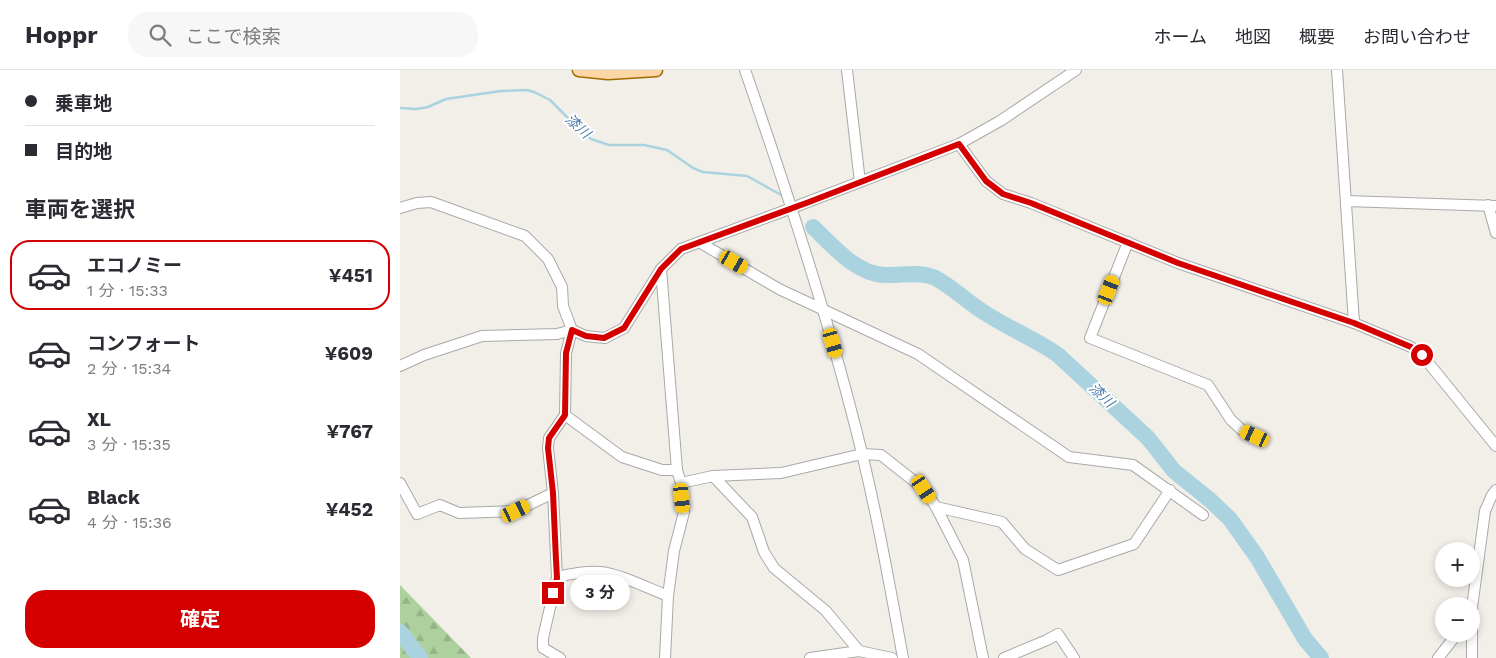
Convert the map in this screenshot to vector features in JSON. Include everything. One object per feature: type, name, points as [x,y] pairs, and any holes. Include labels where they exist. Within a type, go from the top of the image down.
[{"type":"main road","points":[[580,70],[608,73],[656,70]]},
{"type":"street","points":[[745,70],[824,310],[862,454],[903,658]]},
{"type":"street","points":[[847,70],[860,182]]},
{"type":"street","points":[[400,366],[424,355],[482,336],[557,334],[572,330],[586,336],[604,338],[624,328],[661,269],[681,249],[959,144],[1000,121],[1076,70]]},
{"type":"street","points":[[1338,70],[1354,323]]},
{"type":"street","points":[[959,144],[986,181],[1003,194],[1031,203],[1178,263],[1354,323],[1411,347],[1422,355],[1496,446]]},
{"type":"street","points":[[1346,201],[1492,205],[1496,234]]},
{"type":"street","points":[[400,208],[417,203],[431,202],[525,236],[548,260],[562,287],[563,306],[572,330],[566,353],[565,415],[549,438],[548,448],[553,493],[557,578],[543,638],[543,648],[560,658]]},
{"type":"street","points":[[699,242],[779,289],[918,354],[1069,457],[1133,465],[1203,515]]},
{"type":"street","points":[[1128,242],[1090,338],[1208,385],[1231,420],[1242,430],[1255,436]]},
{"type":"street","points":[[661,269],[677,470],[681,483],[684,512],[674,551],[668,596],[665,658]]},
{"type":"street","points":[[565,415],[622,457],[662,470],[677,470]]},
{"type":"street","points":[[681,483],[713,476],[781,473],[862,454],[881,455],[924,489],[936,507],[964,560],[983,658]]},
{"type":"street","points":[[713,476],[752,517],[764,552],[774,568],[826,611],[859,651]]},
{"type":"street","points":[[400,483],[417,514],[440,506],[459,513],[516,511],[553,493]]},
{"type":"street","points":[[936,507],[1002,522],[1025,548],[1058,570],[1134,544],[1170,490]]},
{"type":"street","points":[[1473,597],[1485,511],[1496,490]]},
{"type":"street","points":[[557,578],[578,572],[602,572],[635,582],[668,596]]},
{"type":"street","points":[[1004,658],[1058,634],[1074,658]]},
{"type":"street","points":[[1438,658],[1451,642]]},
{"type":"street","points":[[1472,642],[1472,658]]},
{"type":"street","points":[[810,658],[859,651],[892,658]]},
{"type":"green space","points":[[400,585],[471,658],[400,658]]},
{"type":"waterway","name":"漆川","points":[[400,108],[416,109],[428,107],[446,99],[501,91],[527,90],[550,100],[591,139],[609,145],[644,145],[667,150],[693,168],[703,172],[747,176],[783,196]]},
{"type":"waterway","name":"漆川","points":[[813,227],[845,257],[863,269],[884,275],[915,274],[933,277],[991,317],[1040,343],[1058,355],[1148,438],[1174,471],[1230,519],[1257,557],[1305,639],[1321,658]]},
{"type":"waterway","points":[[400,632],[420,658]]},
{"type":"route","points":[[553,593],[557,578],[553,493],[548,448],[549,438],[565,415],[566,353],[572,330],[586,336],[604,338],[624,328],[661,269],[681,249],[959,144],[986,181],[1003,194],[1031,203],[1178,263],[1354,323],[1411,347],[1422,355]]}]
